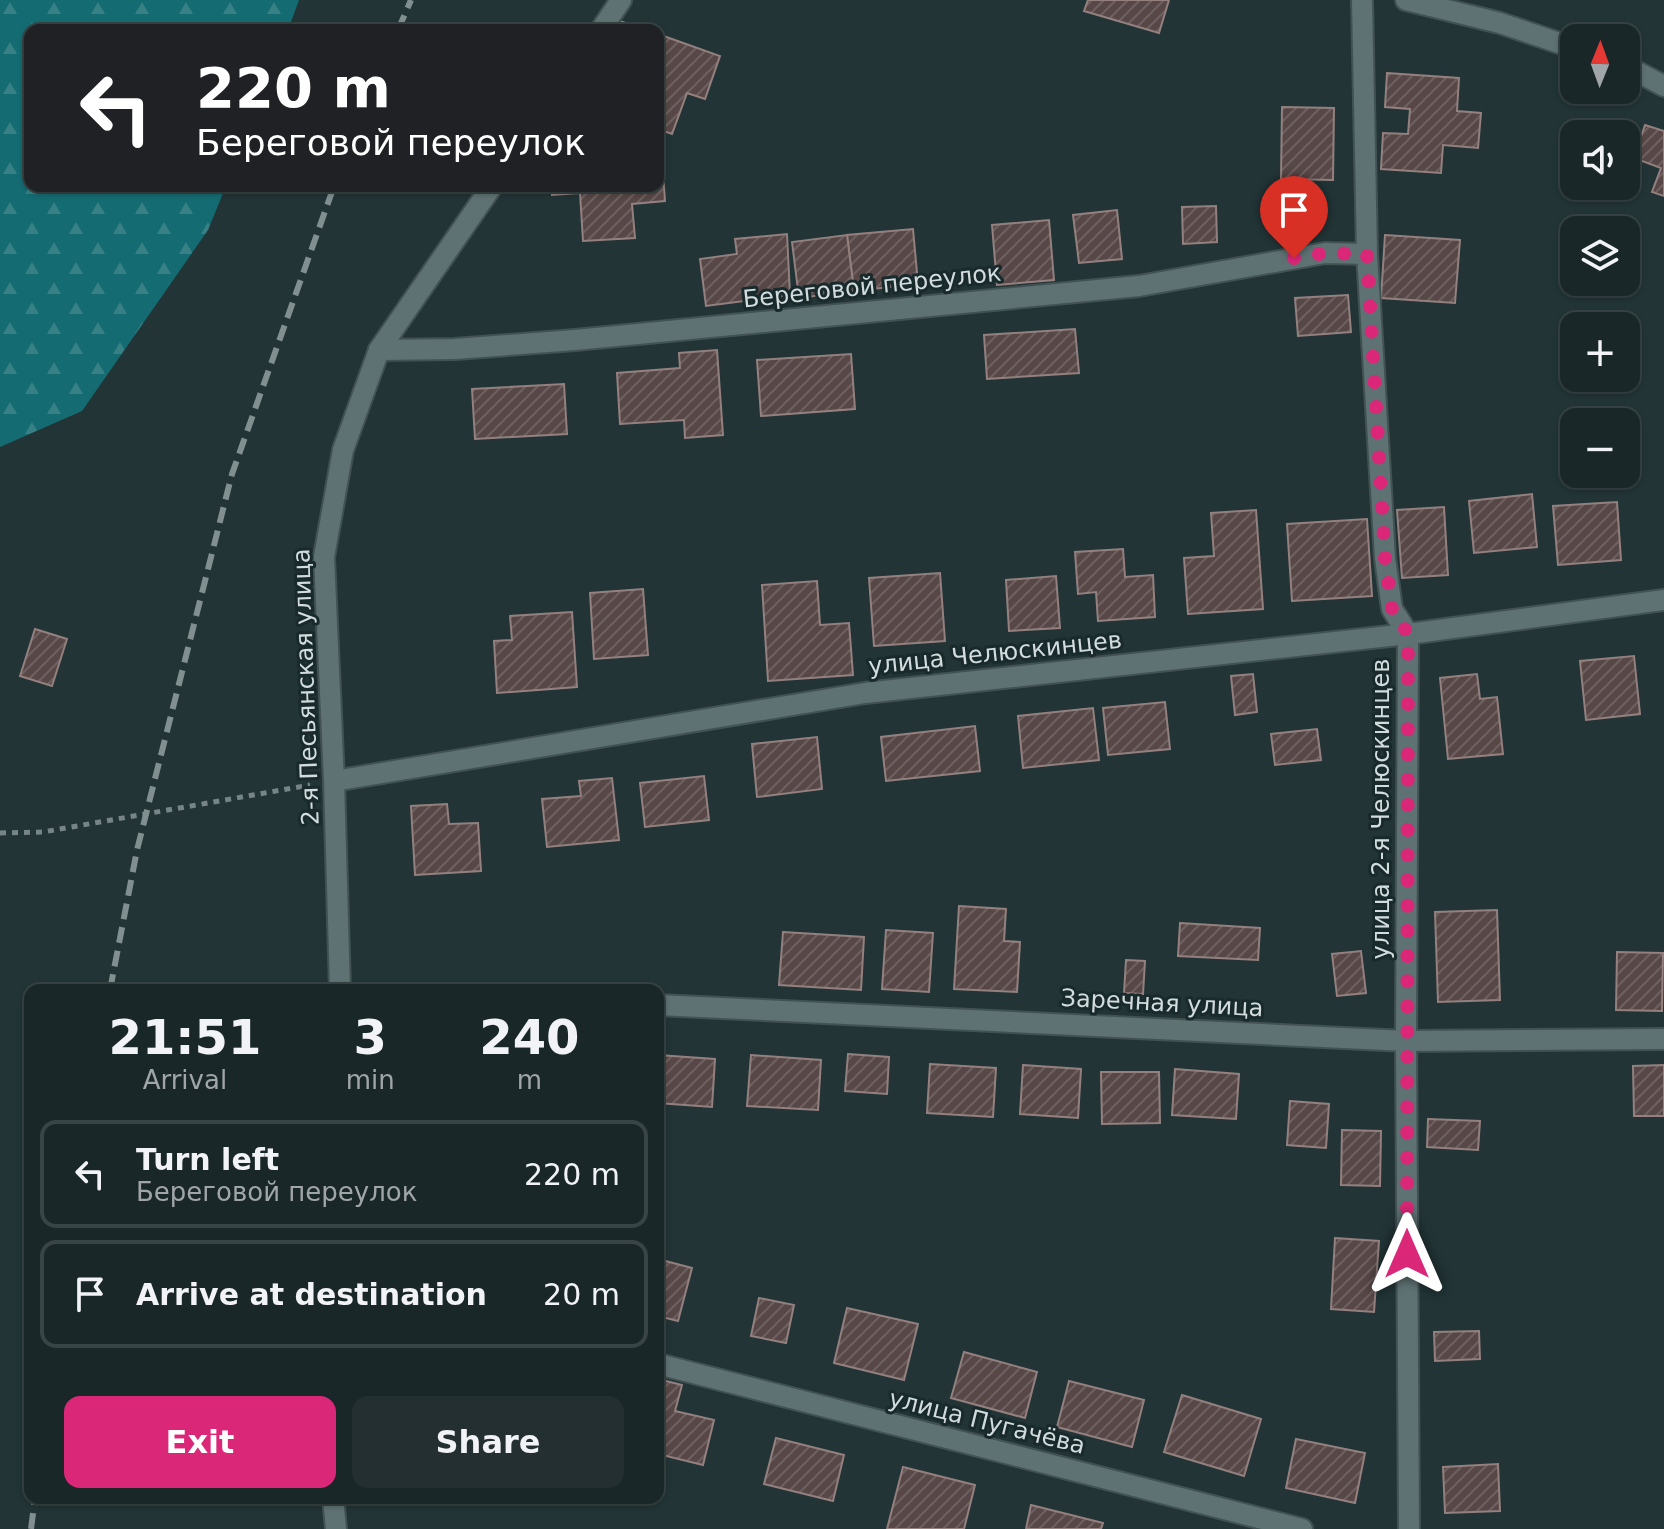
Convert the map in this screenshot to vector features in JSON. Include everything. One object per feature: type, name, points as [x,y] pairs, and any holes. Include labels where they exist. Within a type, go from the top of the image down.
[{"type":"street","points":[[605,24],[621,0]]},
{"type":"street","name":"улица 2-я Челюскинцев","points":[[1362,0],[1367,254],[1385,558],[1392,609],[1408,634],[1406,1041],[1409,1529]]},
{"type":"street","points":[[1406,0],[1500,23],[1560,43]]},
{"type":"street","points":[[1640,73],[1664,86]]},
{"type":"street","name":"2-я Песьянская улица","points":[[340,984],[324,557],[343,450],[379,350],[488,192]]},
{"type":"street","name":"Береговой переулок","points":[[379,350],[455,349],[575,340],[1139,286],[1325,253],[1367,254]]},
{"type":"street","name":"улица Челюскинцев","points":[[334,781],[865,693],[1408,634],[1664,600]]},
{"type":"street","name":"Заречная улица","points":[[664,1005],[1406,1041],[1664,1039]]},
{"type":"street","name":"улица Пугачёва","points":[[664,1366],[1302,1529]]},
{"type":"street","points":[[334,1504],[336,1529]]},
{"type":"path","points":[[0,833],[43,832],[334,781]]},
{"type":"green space","points":[[0,0],[299,0],[290,24],[24,24],[24,192],[224,192],[208,230],[82,411],[0,447]]},
{"type":"building","points":[[1088,0],[1169,0],[1159,33],[1084,11]]},
{"type":"building","points":[[614,19],[629,24],[612,24]]},
{"type":"building","points":[[664,36],[720,56],[705,99],[687,93],[672,134],[664,131]]},
{"type":"building","points":[[1387,73],[1459,78],[1457,111],[1481,113],[1478,148],[1443,145],[1441,173],[1381,169],[1383,133],[1408,134],[1410,109],[1385,107]]},
{"type":"building","points":[[1282,107],[1334,108],[1333,180],[1281,179]]},
{"type":"building","points":[[1645,125],[1664,131],[1664,196],[1652,192],[1661,168],[1640,160],[1640,140]]},
{"type":"building","points":[[664,187],[665,201],[632,204],[635,238],[583,241],[580,193],[552,195],[552,192],[664,192]]},
{"type":"building","points":[[1216,206],[1217,242],[1183,244],[1182,207]]},
{"type":"building","points":[[1117,210],[1122,259],[1079,263],[1073,215]]},
{"type":"building","points":[[1049,220],[1054,280],[997,285],[992,225]]},
{"type":"building","points":[[913,229],[918,284],[854,291],[847,235]]},
{"type":"building","points":[[787,234],[790,295],[706,306],[700,259],[737,254],[735,239]]},
{"type":"building","points":[[847,235],[854,291],[799,298],[792,242]]},
{"type":"building","points":[[1385,235],[1460,240],[1455,303],[1381,298]]},
{"type":"building","points":[[1348,295],[1351,332],[1298,336],[1295,298]]},
{"type":"building","points":[[1075,329],[1079,373],[987,379],[984,335]]},
{"type":"building","points":[[717,350],[723,435],[685,438],[684,420],[620,424],[617,373],[680,368],[679,353]]},
{"type":"building","points":[[851,354],[855,409],[761,416],[757,360]]},
{"type":"building","points":[[564,384],[567,434],[475,439],[472,389]]},
{"type":"building","points":[[1532,494],[1537,547],[1474,553],[1469,501]]},
{"type":"building","points":[[1617,502],[1621,560],[1558,565],[1553,506]]},
{"type":"building","points":[[1444,507],[1448,575],[1402,578],[1397,510]]},
{"type":"building","points":[[1256,510],[1263,609],[1188,614],[1184,558],[1214,556],[1211,513]]},
{"type":"building","points":[[1367,519],[1372,596],[1292,601],[1287,524]]},
{"type":"building","points":[[1123,549],[1125,577],[1153,575],[1155,617],[1098,621],[1096,592],[1078,594],[1075,552]]},
{"type":"building","points":[[940,573],[945,641],[874,646],[869,578]]},
{"type":"building","points":[[1056,576],[1060,628],[1009,631],[1006,580]]},
{"type":"building","points":[[817,581],[820,625],[849,623],[853,675],[768,681],[762,585]]},
{"type":"building","points":[[643,589],[648,655],[594,659],[590,593]]},
{"type":"building","points":[[572,612],[577,687],[497,693],[494,641],[512,640],[510,616]]},
{"type":"building","points":[[35,629],[67,639],[52,686],[20,676]]},
{"type":"building","points":[[1634,656],[1640,714],[1586,720],[1580,661]]},
{"type":"building","points":[[1253,674],[1257,712],[1235,715],[1231,676]]},
{"type":"building","points":[[1477,674],[1480,699],[1497,697],[1503,754],[1448,759],[1440,678]]},
{"type":"building","points":[[1165,702],[1170,749],[1108,755],[1103,708]]},
{"type":"building","points":[[1093,708],[1099,760],[1023,768],[1018,716]]},
{"type":"building","points":[[975,726],[980,771],[886,781],[881,737]]},
{"type":"building","points":[[1317,729],[1321,760],[1275,765],[1271,734]]},
{"type":"building","points":[[817,737],[822,789],[757,797],[752,744]]},
{"type":"building","points":[[704,776],[709,820],[645,827],[640,783]]},
{"type":"building","points":[[612,778],[619,840],[547,847],[542,799],[581,796],[579,781]]},
{"type":"building","points":[[447,804],[449,824],[478,823],[481,871],[415,875],[411,806]]},
{"type":"building","points":[[959,906],[1006,909],[1004,941],[1020,942],[1017,992],[954,989]]},
{"type":"building","points":[[1497,910],[1500,1000],[1438,1002],[1435,912]]},
{"type":"building","points":[[1180,923],[1260,928],[1258,960],[1178,956]]},
{"type":"building","points":[[886,930],[933,933],[929,992],[882,989]]},
{"type":"building","points":[[783,932],[864,937],[861,990],[779,985]]},
{"type":"building","points":[[1361,951],[1366,993],[1337,996],[1332,954]]},
{"type":"building","points":[[1617,952],[1663,953],[1662,1011],[1616,1010]]},
{"type":"building","points":[[1126,960],[1145,961],[1143,994],[1124,993]]},
{"type":"building","points":[[848,1054],[889,1057],[887,1094],[845,1091]]},
{"type":"building","points":[[664,1055],[715,1059],[712,1107],[664,1103]]},
{"type":"building","points":[[751,1055],[821,1060],[818,1110],[747,1106]]},
{"type":"building","points":[[930,1064],[996,1068],[993,1117],[927,1113]]},
{"type":"building","points":[[1023,1065],[1081,1069],[1078,1118],[1020,1114]]},
{"type":"building","points":[[1664,1065],[1664,1116],[1634,1116],[1633,1066]]},
{"type":"building","points":[[1175,1069],[1239,1074],[1236,1119],[1172,1115]]},
{"type":"building","points":[[1101,1072],[1159,1072],[1160,1123],[1102,1124]]},
{"type":"building","points":[[1290,1101],[1329,1104],[1326,1148],[1287,1145]]},
{"type":"building","points":[[1428,1119],[1480,1121],[1478,1150],[1427,1147]]},
{"type":"building","points":[[1342,1130],[1381,1131],[1380,1186],[1341,1185]]},
{"type":"building","points":[[1335,1238],[1379,1241],[1374,1312],[1331,1309]]},
{"type":"building","points":[[664,1261],[692,1268],[678,1321],[664,1318]]},
{"type":"building","points":[[759,1298],[794,1305],[786,1343],[751,1336]]},
{"type":"building","points":[[847,1308],[918,1324],[904,1380],[834,1363]]},
{"type":"building","points":[[1479,1331],[1480,1359],[1435,1361],[1434,1332]]},
{"type":"building","points":[[964,1352],[1037,1372],[1025,1418],[951,1398]]},
{"type":"building","points":[[664,1380],[682,1385],[675,1411],[714,1420],[703,1465],[664,1455]]},
{"type":"building","points":[[1069,1381],[1144,1400],[1132,1447],[1057,1427]]},
{"type":"building","points":[[1182,1395],[1261,1419],[1244,1476],[1164,1452]]},
{"type":"building","points":[[776,1438],[844,1455],[833,1501],[764,1484]]},
{"type":"building","points":[[1296,1439],[1365,1453],[1355,1503],[1286,1488]]},
{"type":"building","points":[[1498,1464],[1500,1511],[1445,1513],[1443,1467]]},
{"type":"building","points":[[903,1467],[975,1485],[964,1529],[887,1529]]},
{"type":"building","points":[[1031,1505],[1103,1523],[1101,1529],[1026,1529]]},
{"type":"railway","points":[[401,24],[411,0]]},
{"type":"railway","points":[[111,984],[137,850],[232,474],[332,192]]},
{"type":"railway","points":[[31,1529],[34,1504]]},
{"type":"route","points":[[1294,258],[1325,253],[1367,254],[1385,558],[1392,609],[1408,634],[1407,1254]]}]
